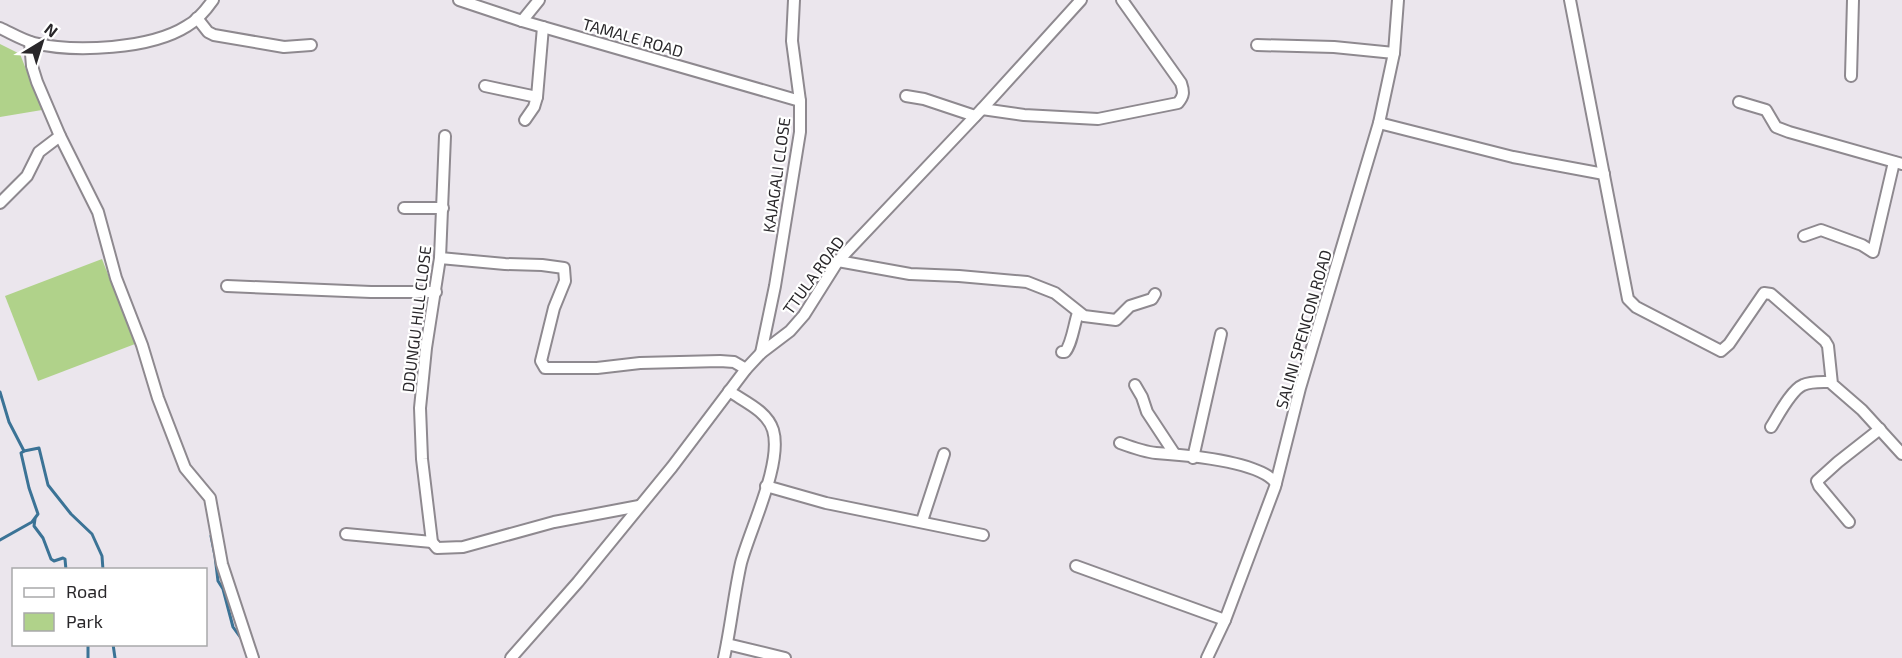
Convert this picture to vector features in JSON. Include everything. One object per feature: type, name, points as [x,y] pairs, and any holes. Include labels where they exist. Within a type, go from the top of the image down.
[{"type":"street","points":[[0,28],[30,42],[60,48],[86,49],[118,46],[171,34],[197,18],[213,0]]},
{"type":"street","name":"TAMALE ROAD","points":[[459,0],[522,21],[800,101]]},
{"type":"street","points":[[522,21],[539,0]]},
{"type":"street","name":"KAJAGALI CLOSE","points":[[761,353],[775,286],[800,132],[800,101],[792,41],[794,0]]},
{"type":"street","name":"TTULA ROAD","points":[[511,658],[578,582],[672,467],[746,369],[804,315],[838,261],[979,113],[1081,0]]},
{"type":"street","points":[[906,96],[979,113],[1098,119],[1178,103],[1184,91],[1182,83],[1122,0]]},
{"type":"street","name":"SALINI SPENCON ROAD","points":[[1207,658],[1225,620],[1276,483],[1309,356],[1379,123],[1394,53],[1398,0]]},
{"type":"street","points":[[1570,0],[1628,299],[1631,303],[1721,351],[1764,293],[1772,294],[1825,341],[1828,346],[1831,382],[1880,429],[1902,454]]},
{"type":"street","points":[[1851,76],[1852,0]]},
{"type":"street","points":[[197,18],[214,36],[284,47],[311,45]]},
{"type":"street","points":[[525,120],[534,107],[537,97],[543,27]]},
{"type":"street","points":[[30,42],[32,66],[37,82],[60,136],[98,212],[116,278],[185,468],[210,498],[222,564],[253,658]]},
{"type":"street","points":[[1257,45],[1334,47],[1394,53]]},
{"type":"street","points":[[485,86],[537,97]]},
{"type":"street","points":[[1739,102],[1766,110],[1776,127],[1789,132],[1898,163],[1873,252],[1862,245],[1821,230],[1804,236]]},
{"type":"street","points":[[1379,123],[1514,157],[1604,174]]},
{"type":"street","points":[[0,203],[27,176],[39,152],[60,136]]},
{"type":"street","name":"DDUNGU HILL CLOSE","points":[[432,542],[422,459],[420,408],[426,348],[440,258],[445,136]]},
{"type":"street","points":[[404,208],[443,207]]},
{"type":"street","points":[[440,258],[505,264],[550,265],[564,268],[565,281],[555,308],[541,361],[544,368],[597,368],[640,363],[720,361],[734,362],[746,369]]},
{"type":"street","points":[[838,261],[910,274],[1027,282],[1055,292],[1084,316],[1116,320],[1130,306],[1152,299],[1155,294]]},
{"type":"street","points":[[227,286],[371,292],[436,292]]},
{"type":"street","points":[[1062,352],[1065,352],[1070,345],[1078,313]]},
{"type":"street","points":[[1193,458],[1221,334]]},
{"type":"street","points":[[1770,427],[1800,386],[1812,382],[1831,382]]},
{"type":"street","points":[[1135,385],[1147,412],[1174,453]]},
{"type":"street","points":[[724,658],[742,561],[773,464],[776,443],[767,418],[729,391]]},
{"type":"street","points":[[1849,522],[1817,481],[1880,429]]},
{"type":"street","points":[[1120,443],[1154,453],[1174,453],[1243,465],[1271,476],[1276,483]]},
{"type":"street","points":[[922,521],[944,454]]},
{"type":"street","points":[[766,486],[826,503],[983,535]]},
{"type":"street","points":[[346,534],[432,542],[437,548],[464,547],[554,522],[639,506]]},
{"type":"street","points":[[1076,566],[1225,620]]},
{"type":"street","points":[[727,644],[785,658]]},
{"type":"green space","points":[[0,44],[20,54],[42,110],[0,117]]},
{"type":"green space","points":[[102,259],[135,344],[38,381],[5,296]]},
{"type":"waterway","points":[[0,392],[9,422],[24,451],[21,453],[38,514],[32,522],[0,540]]},
{"type":"waterway","points":[[24,451],[39,448],[48,485],[71,514],[92,534],[102,556],[103,568]]},
{"type":"waterway","points":[[35,519],[34,526],[43,538],[51,559],[54,561],[65,559],[66,568]]},
{"type":"waterway","points":[[211,536],[218,581],[223,589],[233,627],[243,641]]},
{"type":"waterway","points":[[88,646],[88,658]]},
{"type":"waterway","points":[[113,646],[115,658]]}]
